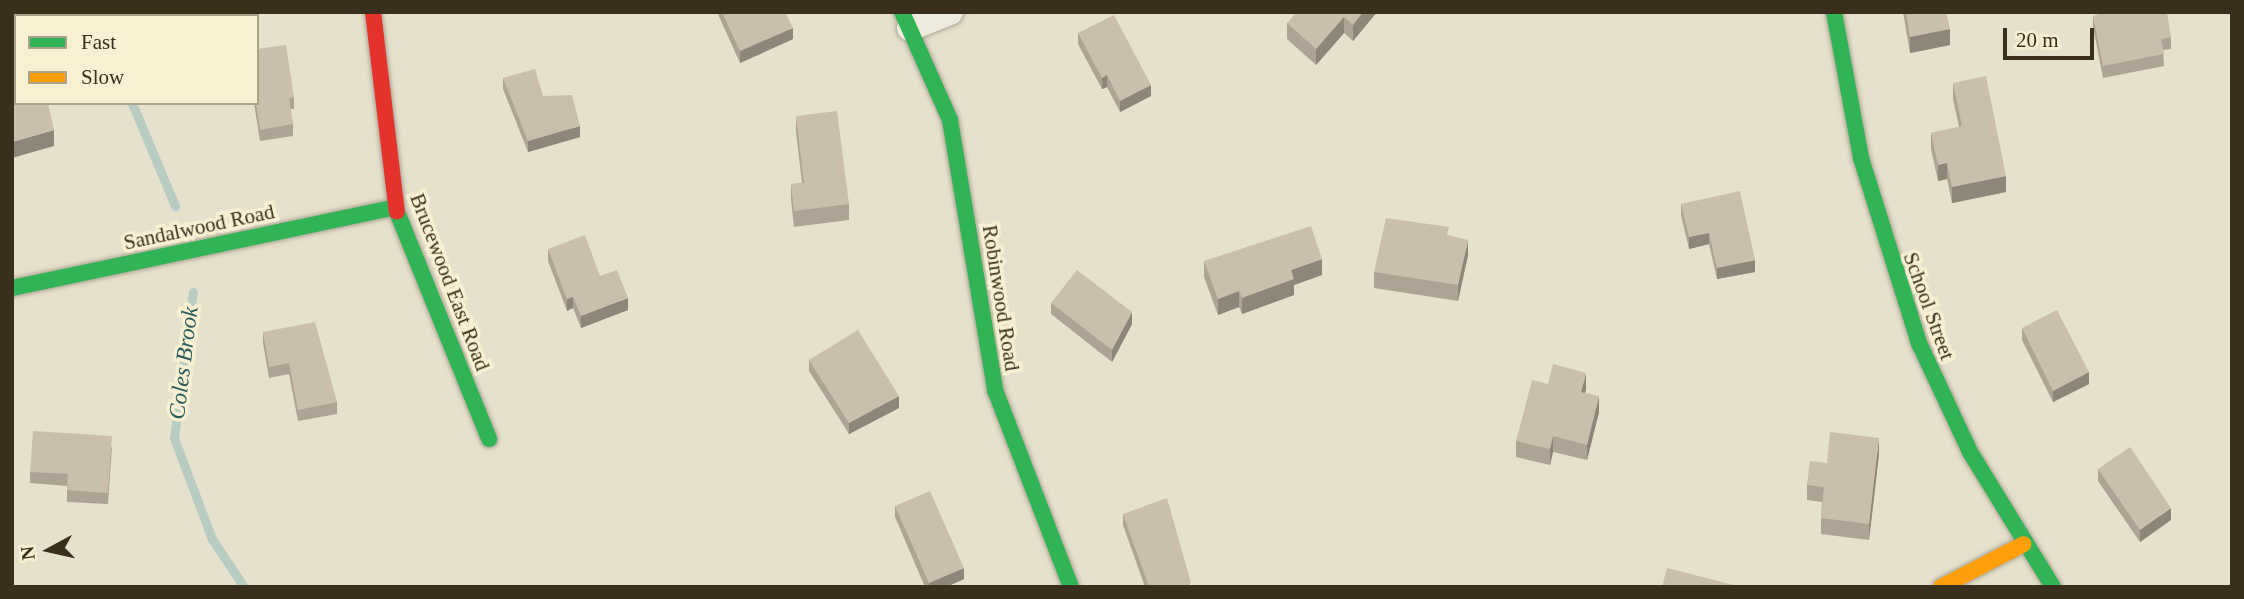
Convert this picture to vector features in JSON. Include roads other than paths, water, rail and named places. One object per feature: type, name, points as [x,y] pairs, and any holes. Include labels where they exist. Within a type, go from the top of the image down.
[{"type":"street","name":"Brucewood East Road","points":[[373,12],[395,207],[489,439]]},
{"type":"street","points":[[906,20],[950,12]]},
{"type":"street","name":"School Street","points":[[1834,12],[1861,158],[1897,284],[1943,401],[2024,544],[2053,587]]},
{"type":"street","name":"Robinwood Road","points":[[906,20],[950,120],[995,390],[1071,587]]},
{"type":"street","name":"Sandalwood Road","points":[[12,288],[395,207]]},
{"type":"street","points":[[1941,587],[2024,544]]},
{"type":"waterway","name":"Coles Brook","points":[[133,105],[175,206]]},
{"type":"waterway","name":"Coles Brook","points":[[193,292],[174,438],[212,539],[244,587]]}]
